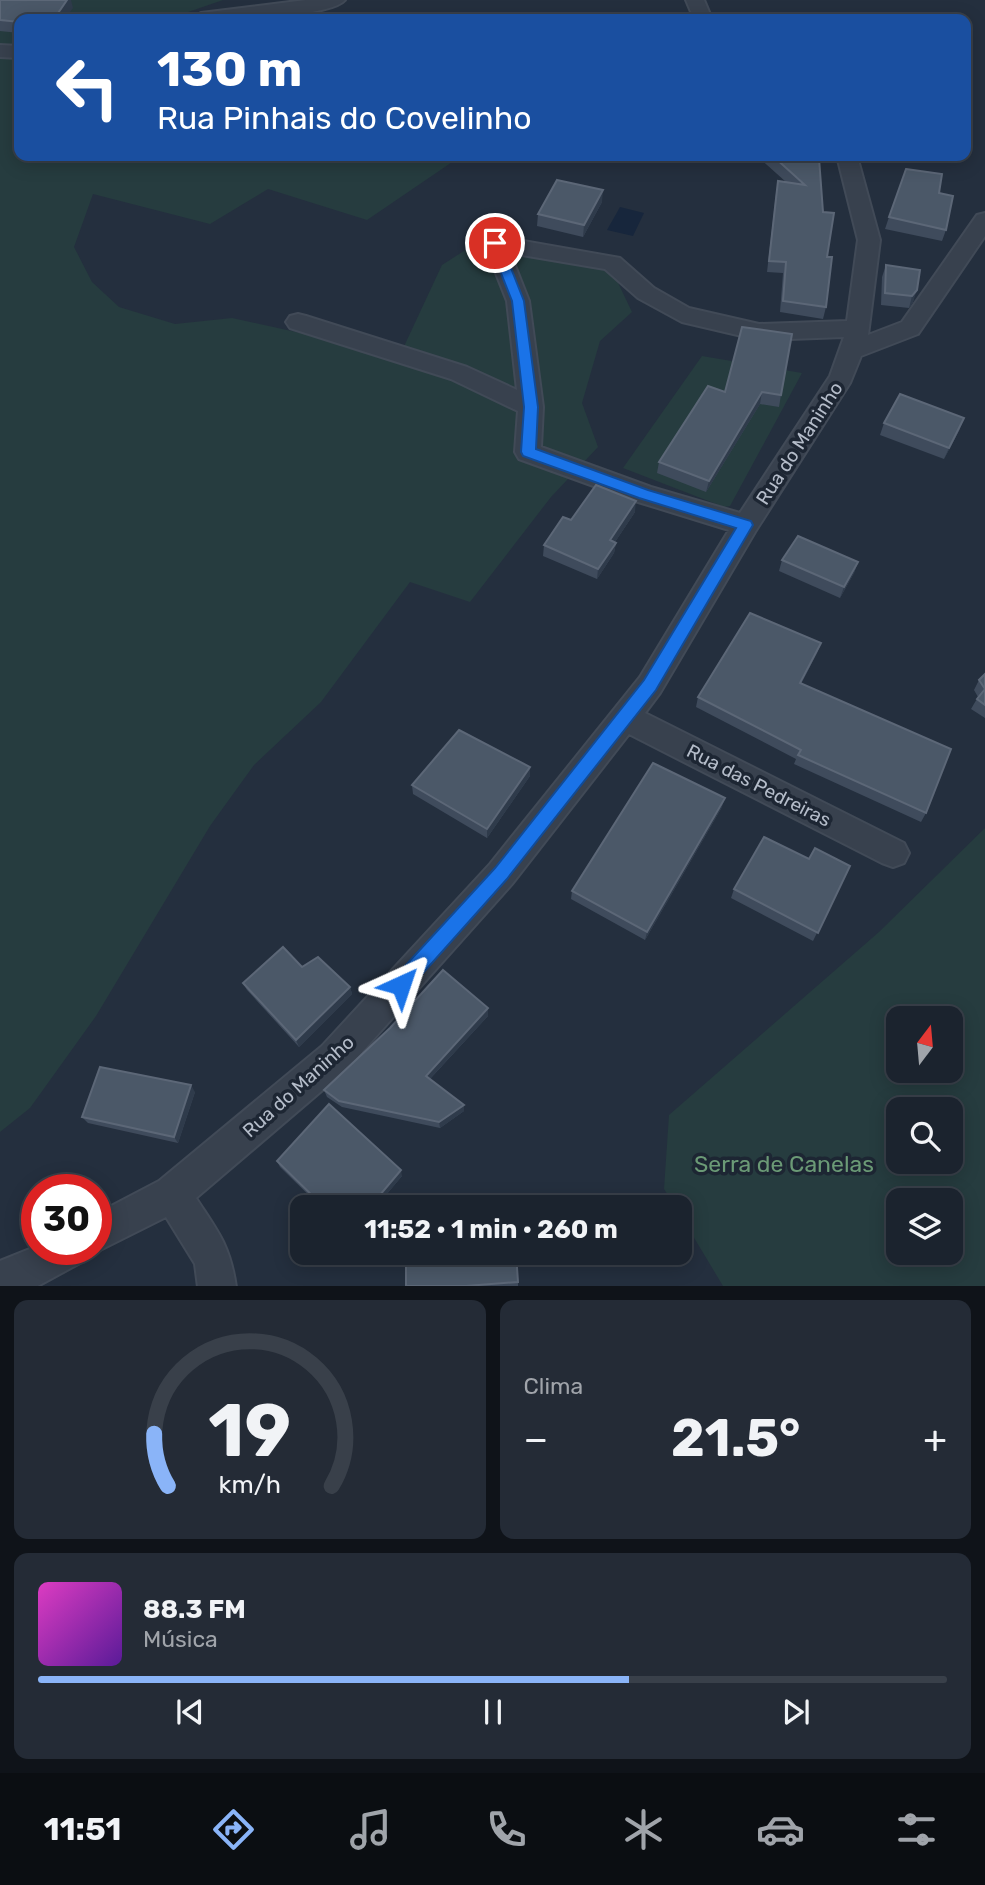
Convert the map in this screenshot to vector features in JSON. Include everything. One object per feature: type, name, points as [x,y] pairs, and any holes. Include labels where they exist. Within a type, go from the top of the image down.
[{"type":"street","points":[[248,14],[336,0]]},
{"type":"street","name":"Rua do Maninho","points":[[112,1226],[172,1194],[334,1058],[501,874],[650,685],[746,525],[842,377],[854,340],[869,240],[848,161]]},
{"type":"street","points":[[746,525],[644,494],[528,452],[531,407],[518,301],[495,243],[612,263],[646,293],[682,314],[759,332],[854,340],[910,328],[985,220]]},
{"type":"street","points":[[298,322],[459,373],[531,407]]},
{"type":"street","name":"Rua das Pedreiras","points":[[624,717],[893,853]]},
{"type":"street","points":[[172,1194],[213,1258],[217,1286]]},
{"type":"street","points":[[0,1280],[38,1265]]},
{"type":"green space","points":[[9,0],[223,0],[182,14],[14,14],[14,161],[454,161],[367,220],[268,189],[210,224],[93,194],[74,247],[92,282],[119,307],[175,324],[232,318],[400,355],[442,265],[481,240],[610,266],[632,312],[600,341],[582,403],[598,447],[551,497],[470,602],[410,582],[321,702],[254,765],[210,826],[96,1016],[30,1108],[0,1132],[0,12]]},
{"type":"green space","points":[[702,356],[802,373],[730,506],[724,507],[623,468]]},
{"type":"green space","name":"Serra de Canelas","points":[[985,828],[985,1286],[723,1286],[692,1234],[692,1195],[668,1195],[664,1189],[669,1115],[879,932]]},
{"type":"water","points":[[620,207],[644,213],[633,236],[607,230]]},
{"type":"building","points":[[0,0],[67,0],[57,14],[14,14],[14,21],[0,20]]},
{"type":"building","points":[[779,161],[819,161],[823,212],[834,213],[827,257],[832,257],[826,307],[783,301],[786,262],[769,261],[778,181],[805,185]]},
{"type":"building","points":[[906,169],[942,174],[939,193],[953,196],[946,230],[889,217]]},
{"type":"building","points":[[557,180],[603,190],[584,225],[538,214]]},
{"type":"building","points":[[886,265],[920,270],[917,290],[912,296],[885,293]]},
{"type":"building","points":[[742,327],[792,334],[781,395],[762,392],[709,481],[659,462],[708,386],[725,392]]},
{"type":"building","points":[[900,394],[964,418],[949,448],[884,423]]},
{"type":"building","points":[[596,485],[636,501],[610,540],[616,543],[598,569],[544,545],[563,517],[571,520]]},
{"type":"building","points":[[798,536],[858,562],[844,587],[782,560]]},
{"type":"building","points":[[750,613],[821,643],[800,683],[951,749],[926,813],[798,755],[801,750],[698,697]]},
{"type":"building","points":[[985,674],[985,689],[979,680]]},
{"type":"building","points":[[985,689],[985,705],[977,699]]},
{"type":"building","points":[[459,730],[530,767],[487,829],[412,785]]},
{"type":"building","points":[[653,763],[725,798],[647,932],[572,891]]},
{"type":"building","points":[[764,837],[809,859],[815,848],[850,866],[818,933],[734,889]]},
{"type":"building","points":[[283,947],[302,967],[318,957],[350,987],[296,1040],[243,983]]},
{"type":"building","points":[[443,970],[488,1008],[426,1076],[464,1105],[439,1122],[339,1101],[324,1090],[390,1028]]},
{"type":"building","points":[[100,1067],[191,1085],[174,1137],[82,1117]]},
{"type":"building","points":[[329,1104],[401,1170],[380,1195],[312,1195],[277,1161]]},
{"type":"building","points":[[406,1265],[517,1265],[518,1282],[466,1286],[406,1286]]},
{"type":"route","points":[[401,985],[501,874],[650,685],[746,525],[644,494],[528,452],[531,407],[518,301],[495,243]]}]
